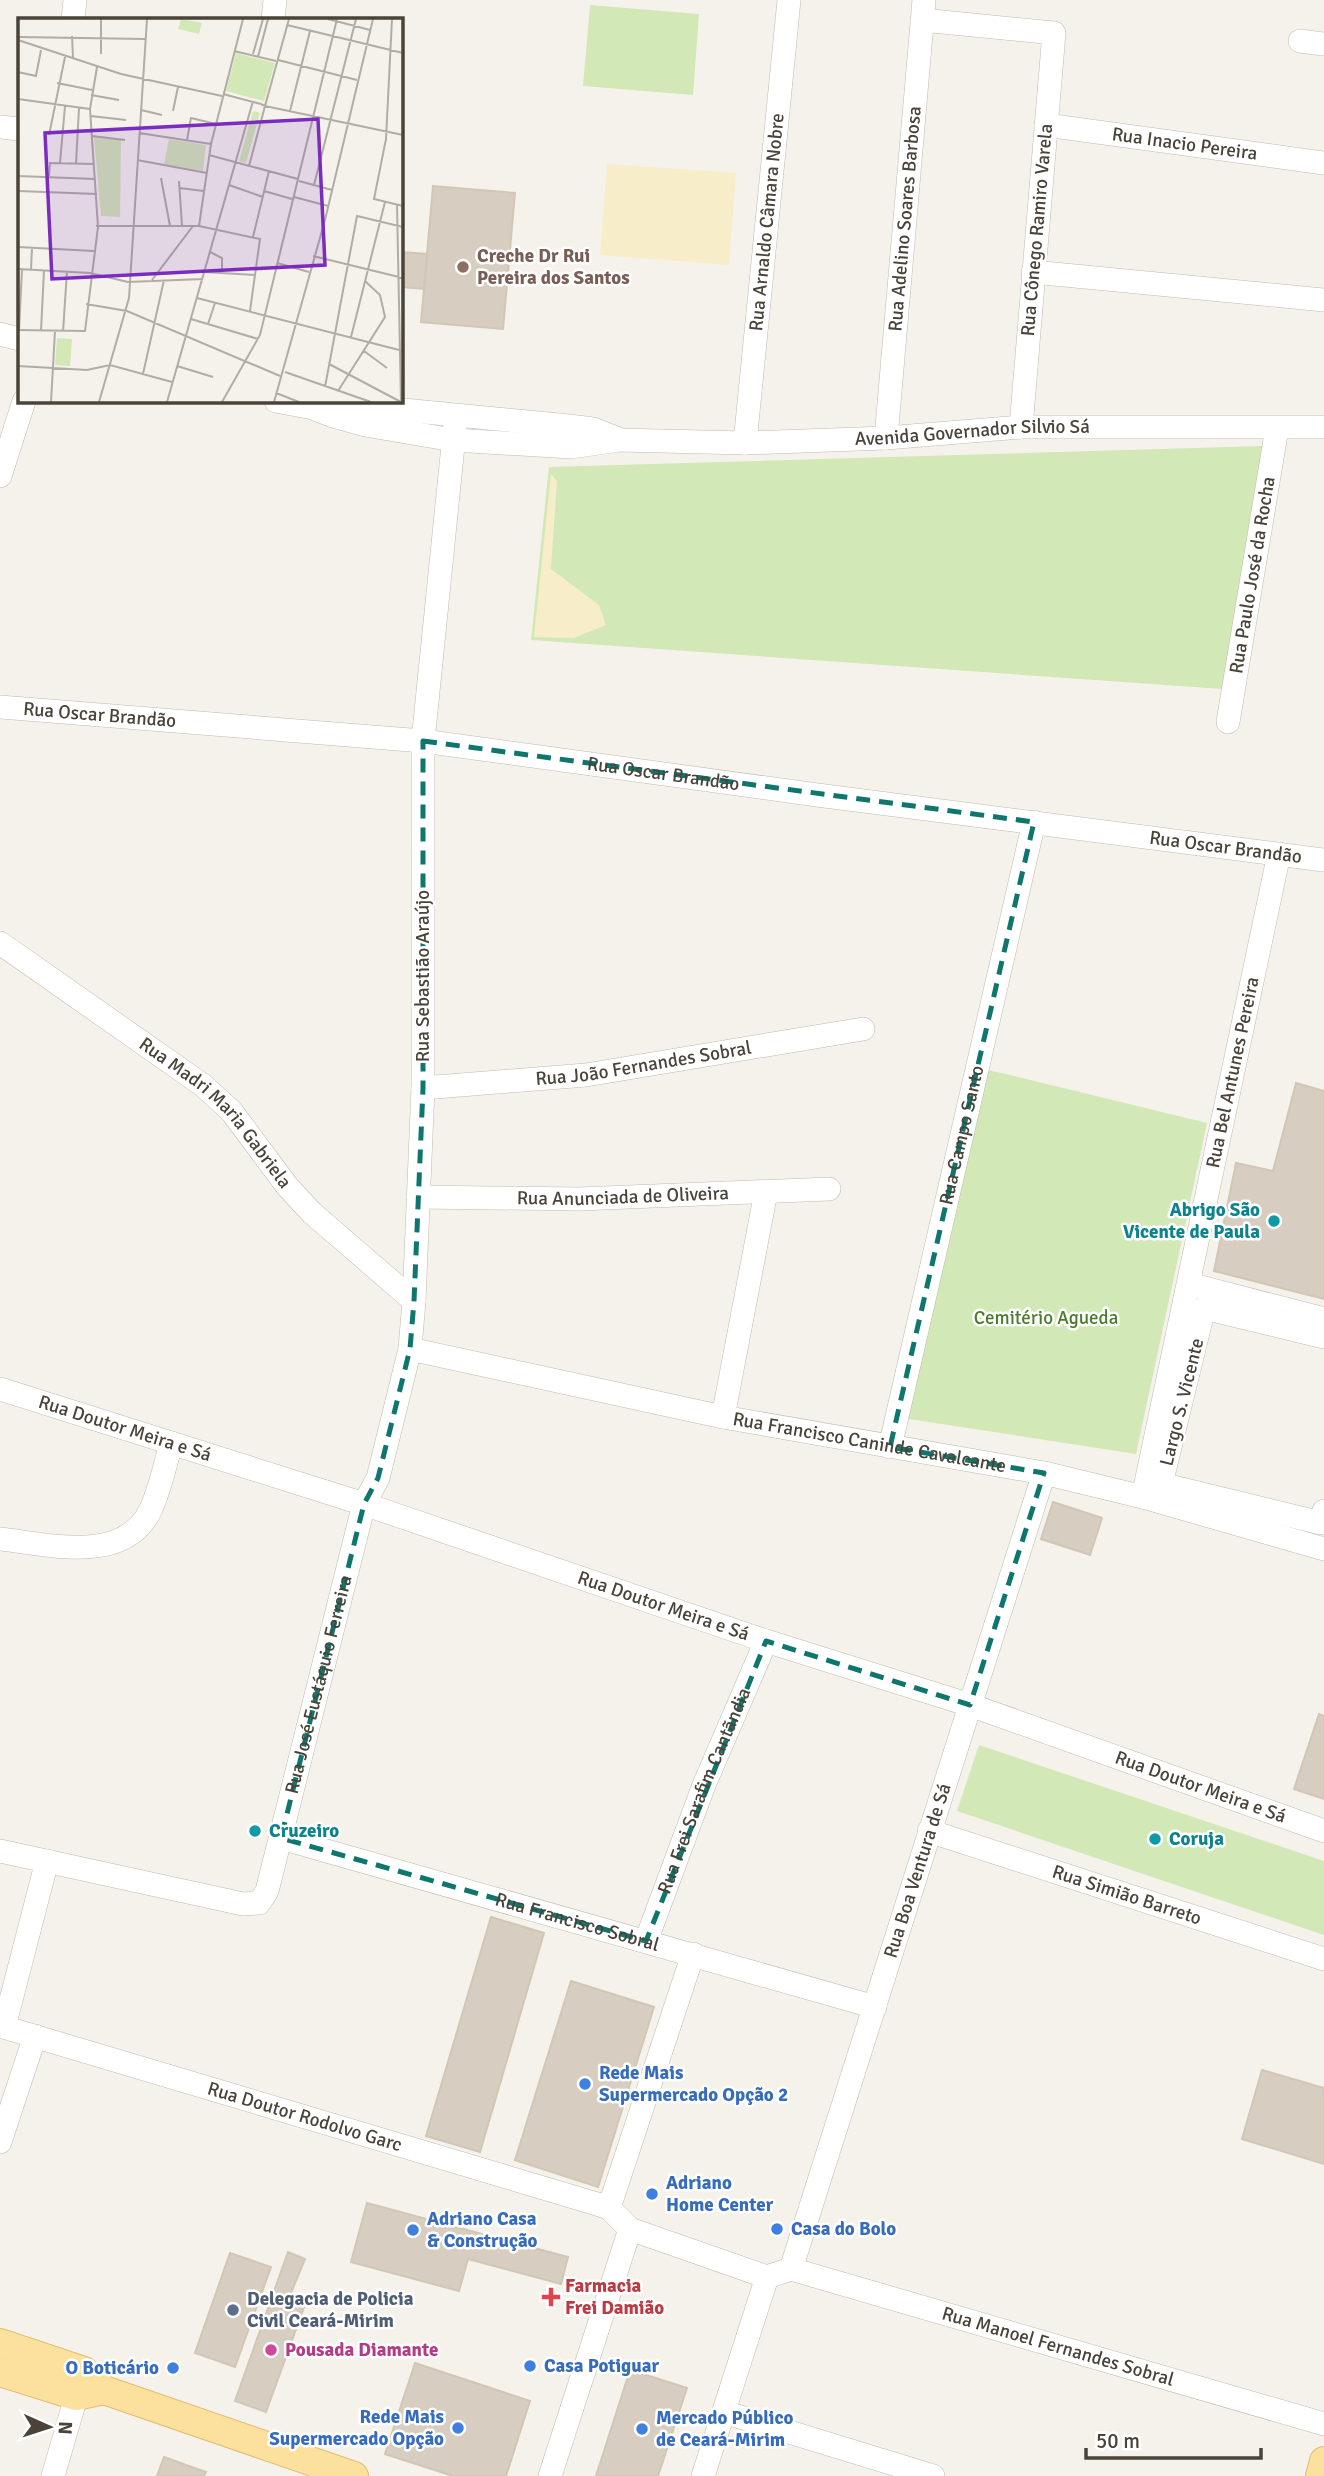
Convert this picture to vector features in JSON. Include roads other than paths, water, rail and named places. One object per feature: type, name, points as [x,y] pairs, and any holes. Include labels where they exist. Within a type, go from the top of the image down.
[{"type":"main road","points":[[0,2343],[88,2386],[354,2476]]},
{"type":"main road","points":[[0,2372],[88,2386]]},
{"type":"main road","points":[[1320,2476],[1324,2461]]},
{"type":"street","points":[[73,18],[75,0]]},
{"type":"street","points":[[272,18],[275,0]]},
{"type":"street","name":"Rua Arnaldo Câmara Nobre","points":[[745,443],[789,0]]},
{"type":"street","name":"Rua Cônego Ramiro Varela","points":[[923,10],[1054,33],[1021,427]]},
{"type":"street","name":"Rua Adelino Soares Barbosa","points":[[886,438],[923,10]]},
{"type":"street","points":[[1300,41],[1324,44]]},
{"type":"street","name":"Rua Inacio Pereira","points":[[1046,125],[1324,163]]},
{"type":"street","points":[[0,127],[18,129]]},
{"type":"street","points":[[1034,272],[1324,300]]},
{"type":"street","points":[[0,334],[18,340]]},
{"type":"street","points":[[0,475],[24,402]]},
{"type":"street","points":[[281,402],[313,408]]},
{"type":"street","name":"Avenida Governador Silvio Sá","points":[[313,408],[336,404],[593,429],[619,440]]},
{"type":"street","name":"Avenida Governador Silvio Sá","points":[[313,408],[365,425],[453,440],[571,447],[619,440],[745,443],[886,438],[1021,427],[1324,427]]},
{"type":"street","name":"Rua Sebastião Araújo","points":[[364,1504],[378,1478],[410,1349],[423,1088],[423,741],[456,416]]},
{"type":"street","name":"Rua Paulo José da Rocha","points":[[1228,722],[1278,428]]},
{"type":"street","name":"Rua Oscar Brandão","points":[[0,707],[423,741],[1324,860]]},
{"type":"street","name":"Rua Campo Santo","points":[[890,1447],[1034,822]]},
{"type":"street","name":"Rua Bel Antunes Pereira","points":[[1143,1497],[1279,854]]},
{"type":"street","name":"Rua Madri Maria Gabriela","points":[[0,943],[177,1065],[210,1091],[232,1112],[287,1186],[312,1213],[414,1301]]},
{"type":"street","name":"Rua João Fernandes Sobral","points":[[423,1088],[586,1075],[863,1029]]},
{"type":"street","name":"Rua Anunciada de Oliveira","points":[[418,1197],[579,1199],[829,1189]]},
{"type":"street","points":[[723,1417],[766,1192]]},
{"type":"street","points":[[1189,1284],[1324,1319]]},
{"type":"street","name":"Largo S. Vicente","points":[[1324,1337],[1204,1308],[1161,1484],[1321,1523],[1324,1511]]},
{"type":"street","name":"Rua Francisco Caninde Cavalcante","points":[[410,1349],[723,1417],[1044,1473],[1143,1497],[1324,1549]]},
{"type":"street","name":"Rua Doutor Meira e Sá","points":[[0,1389],[364,1504],[766,1641],[970,1705],[1324,1831]]},
{"type":"street","points":[[0,1539],[98,1547],[113,1545],[127,1538],[142,1524],[150,1511],[171,1443]]},
{"type":"street","name":"Rua Boa Ventura de Sá","points":[[791,2269],[1044,1473]]},
{"type":"street","name":"Rua José Eustáquio Ferreira","points":[[47,1861],[243,1904],[259,1903],[267,1891],[281,1838],[364,1504]]},
{"type":"street","name":"Rua Frei Sarafim Cantãndia","points":[[646,1941],[704,1786],[766,1641]]},
{"type":"street","name":"Rua Simião Barreto","points":[[929,1831],[1324,1959]]},
{"type":"street","name":"Rua Francisco Sobral","points":[[281,1838],[875,2007]]},
{"type":"street","points":[[0,1851],[47,1861],[2,2026]]},
{"type":"street","points":[[693,1954],[609,2208],[630,2229],[767,2277],[791,2269]]},
{"type":"street","name":"Rua Doutor Rodolvo Garc","points":[[2,2026],[609,2208]]},
{"type":"street","points":[[0,2141],[35,2036]]},
{"type":"street","points":[[550,2476],[630,2229]]},
{"type":"street","name":"Rua Manoel Fernandes Sobral","points":[[791,2269],[1324,2424]]},
{"type":"street","points":[[703,2476],[767,2277]]},
{"type":"street","points":[[53,2476],[88,2386]]},
{"type":"street","points":[[724,2412],[933,2476]]},
{"type":"place","name":"Creche Dr Rui Pereira dos Santos","points":[[463,267]]},
{"type":"place","name":"Abrigo São Vicente de Paula","points":[[1274,1221]]},
{"type":"place","name":"Cruzeiro","points":[[255,1831]]},
{"type":"place","name":"Coruja","points":[[1155,1839]]},
{"type":"place","name":"Rede Mais Supermercado Opção 2","points":[[585,2084]]},
{"type":"place","name":"Adriano Home Center","points":[[652,2194]]},
{"type":"place","name":"Casa do Bolo","points":[[777,2229]]},
{"type":"place","name":"Adriano Casa & Construção","points":[[413,2230]]},
{"type":"place","name":"Farmacia Frei Damião","points":[[551,2297]]},
{"type":"place","name":"Delegacia de Policia Civil Ceará-Mirim","points":[[233,2310]]},
{"type":"place","name":"Pousada Diamante","points":[[271,2350]]},
{"type":"place","name":"Casa Potiguar","points":[[530,2366]]},
{"type":"place","name":"O Boticário","points":[[173,2368]]},
{"type":"place","name":"Rede Mais Supermercado Opção","points":[[458,2428]]},
{"type":"place","name":"Mercado Público de Ceará-Mirim","points":[[642,2429]]},
{"type":"park label","name":"Cemitério Agueda","points":[[1046,1318]]}]
